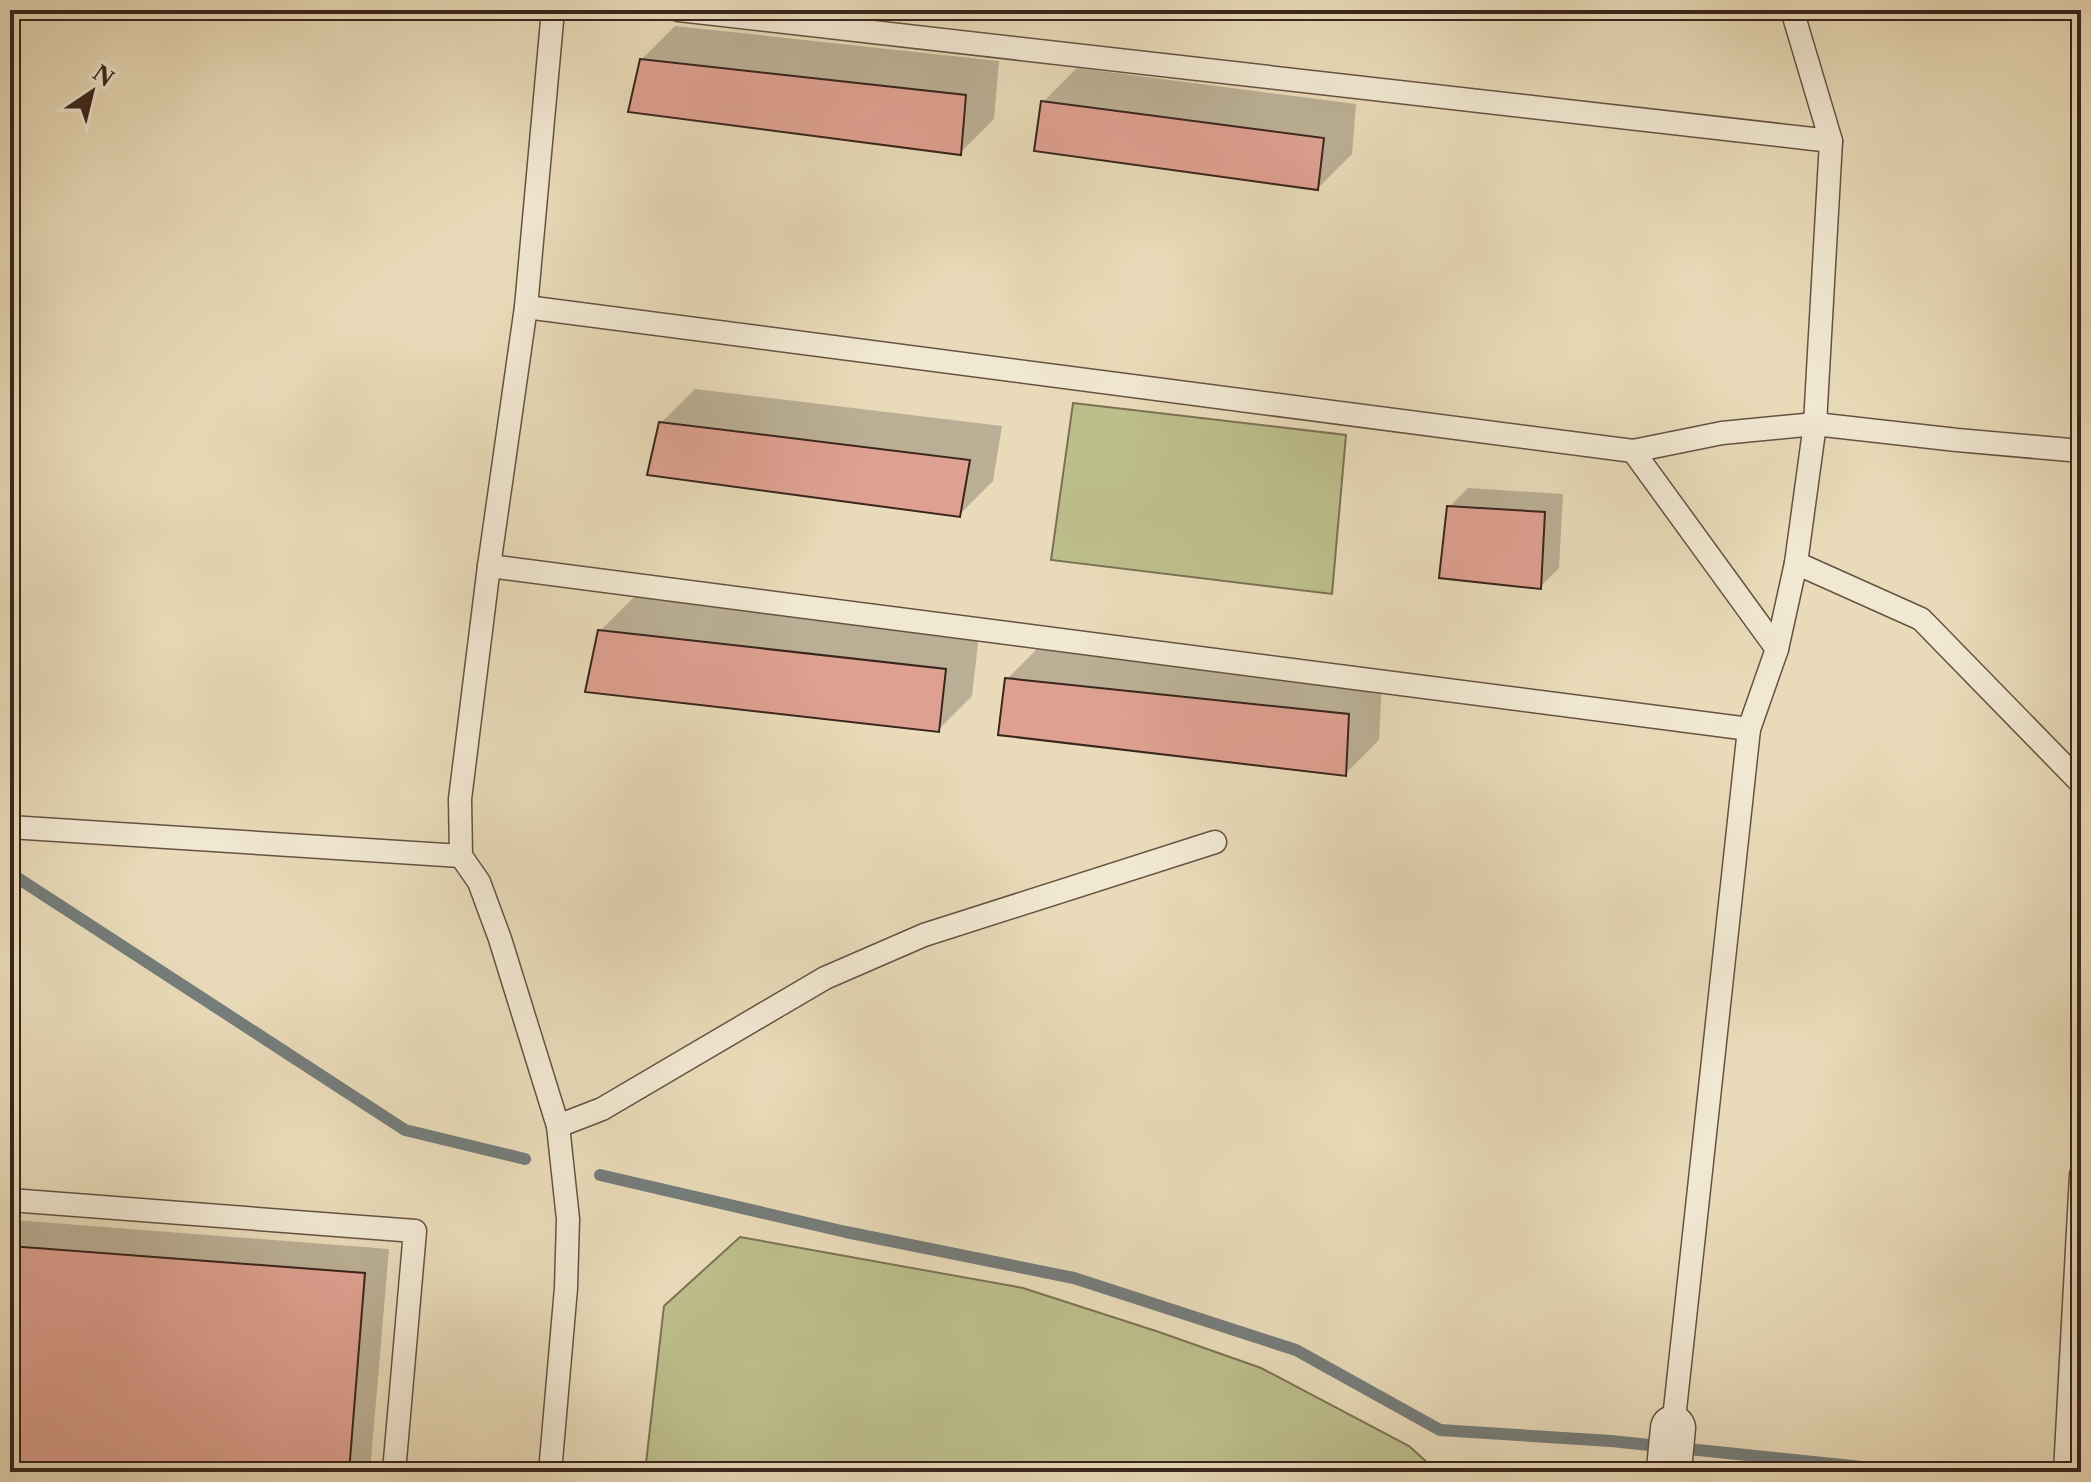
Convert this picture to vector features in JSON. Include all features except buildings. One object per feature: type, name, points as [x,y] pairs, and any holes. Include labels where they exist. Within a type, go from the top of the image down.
[{"type":"lane","points":[[550,1472],[566,1288],[568,1219],[558,1126],[500,939],[479,882],[461,856],[460,799],[526,307],[553,10]]},
{"type":"lane","points":[[679,10],[1831,141]]},
{"type":"lane","points":[[1671,1456],[1749,729],[1777,649],[1796,563],[1815,424],[1831,141],[1792,10]]},
{"type":"lane","points":[[526,307],[1633,451],[1722,433],[1815,424],[2081,451]]},
{"type":"lane","points":[[1633,451],[1777,649]]},
{"type":"lane","points":[[1796,563],[1921,619],[2081,783]]},
{"type":"lane","points":[[489,566],[1749,729]]},
{"type":"lane","points":[[10,827],[461,856]]},
{"type":"lane","points":[[558,1126],[602,1109],[825,978],[924,935],[1215,842]]},
{"type":"lane","points":[[2065,1472],[2081,1175]]},
{"type":"lane","points":[[10,1200],[415,1231],[394,1472]]},
{"type":"green space","points":[[1073,403],[1346,435],[1332,594],[1051,560]]},
{"type":"green space","points":[[740,1237],[1023,1288],[1159,1332],[1261,1368],[1409,1446],[1438,1472],[645,1472],[664,1306]]},
{"type":"waterway","points":[[10,873],[405,1130],[525,1159]]},
{"type":"waterway","points":[[600,1175],[846,1232],[1074,1278],[1296,1350],[1440,1430],[1611,1441],[1910,1472]]}]
